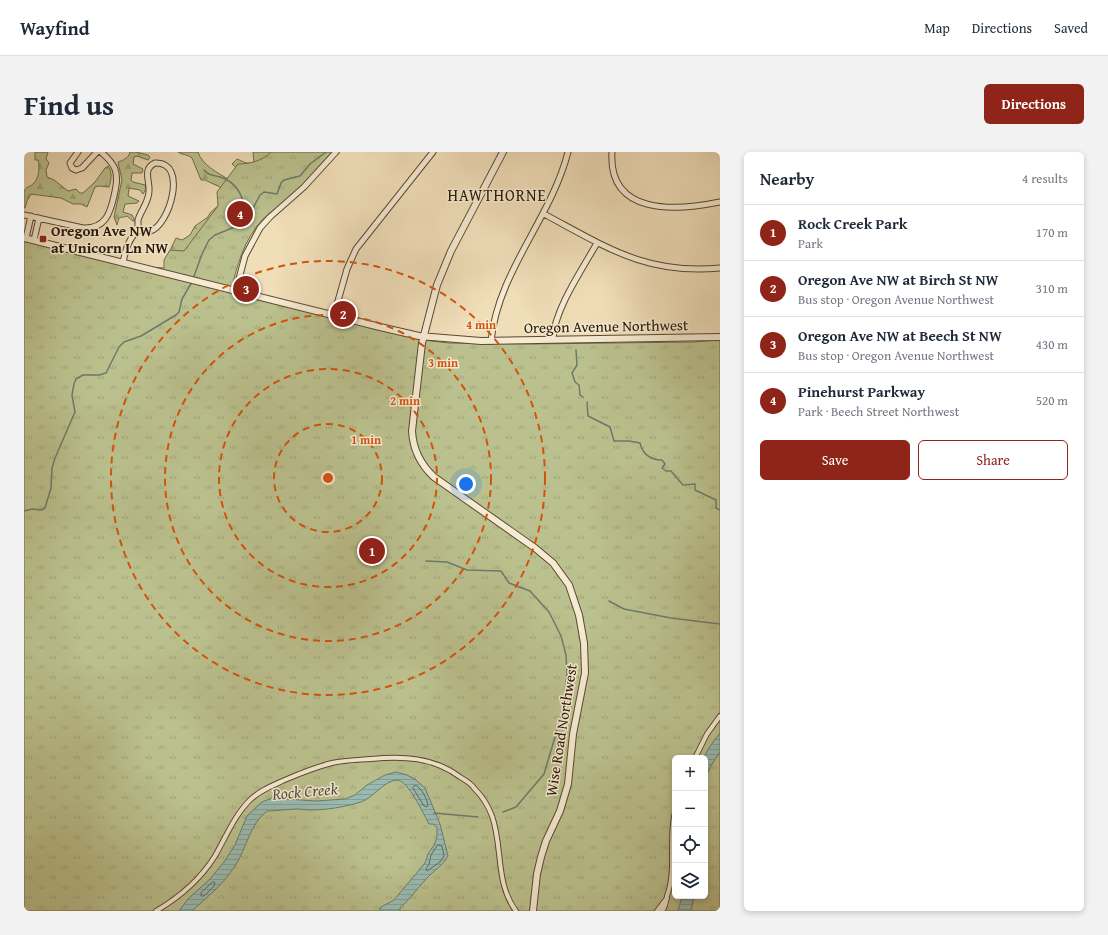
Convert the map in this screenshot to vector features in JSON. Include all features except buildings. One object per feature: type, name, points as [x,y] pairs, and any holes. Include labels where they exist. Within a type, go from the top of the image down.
[{"type":"street","points":[[78,152],[70,163],[72,168],[76,170],[82,168],[97,152]]},
{"type":"street","points":[[24,215],[86,228],[97,226],[106,218],[110,211],[117,180],[114,166],[101,152]]},
{"type":"street","points":[[236,290],[245,256],[260,228],[270,217],[304,187],[336,152]]},
{"type":"street","points":[[334,315],[347,269],[356,249],[433,152]]},
{"type":"street","name":"Wise Road Northwest","points":[[503,152],[446,262],[436,291],[424,336],[412,424],[413,442],[418,457],[428,470],[440,481],[535,548],[553,563],[563,575],[569,586],[580,619],[585,650],[585,673],[573,734],[568,784],[560,811],[548,836],[541,857],[532,910]]},
{"type":"street","points":[[491,341],[496,312],[505,287],[544,214],[558,182],[568,152]]},
{"type":"street","points":[[612,152],[611,169],[616,182],[623,192],[633,199],[652,205],[675,207],[697,206],[720,202]]},
{"type":"street","points":[[123,262],[132,235],[138,230],[149,231],[156,228],[166,213],[174,188],[171,173],[163,164],[153,164],[148,170],[149,196],[138,221],[138,230]]},
{"type":"street","points":[[544,214],[619,254],[651,264],[683,269],[720,268]]},
{"type":"street","points":[[25,238],[31,216]]},
{"type":"street","points":[[34,240],[39,218]]},
{"type":"street","name":"Oregon Avenue Northwest","points":[[25,238],[397,331],[424,336],[491,341],[720,337]]},
{"type":"street","points":[[553,339],[563,305],[597,242]]},
{"type":"street","points":[[696,755],[707,734],[720,716]]},
{"type":"street","points":[[156,911],[172,902],[196,881],[215,856],[232,823],[242,809],[259,792],[311,769],[333,763],[394,756],[413,757],[428,760],[440,765],[455,773],[473,786],[485,801],[492,815],[496,830],[506,896],[516,911]]},
{"type":"street","points":[[669,911],[666,904],[672,875],[672,827]]},
{"type":"street","points":[[660,910],[667,898]]},
{"type":"street","points":[[660,910],[666,904]]},
{"type":"green space","points":[[35,152],[48,152],[46,159],[49,163],[46,170],[47,177],[54,180],[68,191],[76,189],[80,193],[83,193],[95,182],[108,166],[111,174],[109,187],[95,187],[87,207],[81,204],[73,204],[61,198],[31,194],[24,208],[24,192],[26,188],[32,185],[37,179],[39,169],[38,160],[35,160]]},
{"type":"green space","points":[[130,152],[148,155],[150,157],[148,160],[137,156],[134,157],[133,164],[143,169],[142,173],[132,173],[131,180],[133,182],[145,185],[146,189],[143,194],[140,190],[129,188],[128,196],[139,201],[137,203],[125,204],[123,212],[132,215],[135,221],[127,216],[121,217],[119,218],[117,225],[114,217],[122,180],[118,162],[127,158]]},
{"type":"green space","points":[[178,152],[198,152],[200,157],[207,165],[228,179],[237,168],[232,164],[237,159],[248,163],[254,162],[253,152],[323,152],[205,243],[166,259],[176,238],[182,240],[190,235],[195,226],[208,217],[210,213],[220,204],[222,188],[205,180],[201,180],[192,158]]},
{"type":"green space","points":[[271,152],[333,152],[296,192],[262,220],[250,236],[235,273],[231,293],[384,331],[431,341],[449,343],[532,344],[693,342],[720,340],[720,911],[24,911],[24,241],[131,266],[164,268],[164,260],[170,250],[184,251],[218,206],[217,192],[238,164],[264,158]]},
{"type":"water","points":[[720,733],[720,752],[708,772],[708,755],[705,755]]},
{"type":"water","name":"Rock Creek","points":[[396,772],[407,775],[416,780],[425,788],[440,824],[448,856],[400,908],[400,911],[379,911],[381,907],[394,900],[425,863],[437,837],[437,827],[433,824],[429,824],[411,792],[406,786],[397,780],[388,783],[366,800],[349,805],[336,808],[310,810],[294,809],[267,811],[256,823],[239,859],[225,879],[192,911],[179,911],[188,899],[210,879],[224,862],[235,845],[247,816],[262,802],[272,798],[316,801],[345,799],[355,795],[367,785],[385,775]]},
{"type":"water","points":[[681,899],[693,899],[691,911],[678,911]]},
{"type":"waterway","points":[[193,279],[209,240],[215,235],[243,222],[251,212],[260,195],[264,192],[277,194],[281,183],[284,180],[300,176],[310,164],[326,152]]},
{"type":"waterway","points":[[204,170],[209,174],[220,177],[232,183],[240,192],[247,217]]},
{"type":"waterway","points":[[24,511],[32,509],[41,510],[45,508],[51,488],[52,468],[55,458],[75,412],[72,395],[76,379],[83,375],[99,375],[106,373],[119,347],[124,342],[141,336],[176,315],[179,312],[182,299],[192,282]]},
{"type":"waterway","points":[[576,350],[577,365],[572,373],[575,382],[579,385],[580,395],[583,397]]},
{"type":"waterway","points":[[587,402],[588,416],[610,427],[614,441],[640,443],[645,454],[651,458],[662,460],[665,464],[662,468],[666,471],[671,471],[683,485],[695,484],[695,490],[716,500],[716,508],[720,510]]},
{"type":"waterway","points":[[426,561],[447,562],[467,570],[501,571],[509,583],[530,591],[549,612],[561,636],[566,655],[567,674],[563,710],[544,774],[516,807],[503,812]]},
{"type":"waterway","points":[[609,601],[624,609],[671,618],[720,624]]},
{"type":"waterway","points":[[434,813],[478,817]]},
{"type":"place","name":"Pinehurst Parkway","points":[[240,214]]},
{"type":"place","name":"Oregon Ave NW at Unicorn Ln NW","points":[[43,239]]},
{"type":"place","name":"Oregon Ave NW at Beech St NW","points":[[246,289]]},
{"type":"place","name":"Oregon Ave NW at Birch St NW","points":[[343,314]]},
{"type":"place","name":"Rock Creek Park","points":[[372,551]]},
{"type":"district","name":"HAWTHORNE","points":[[497,195]]}]
